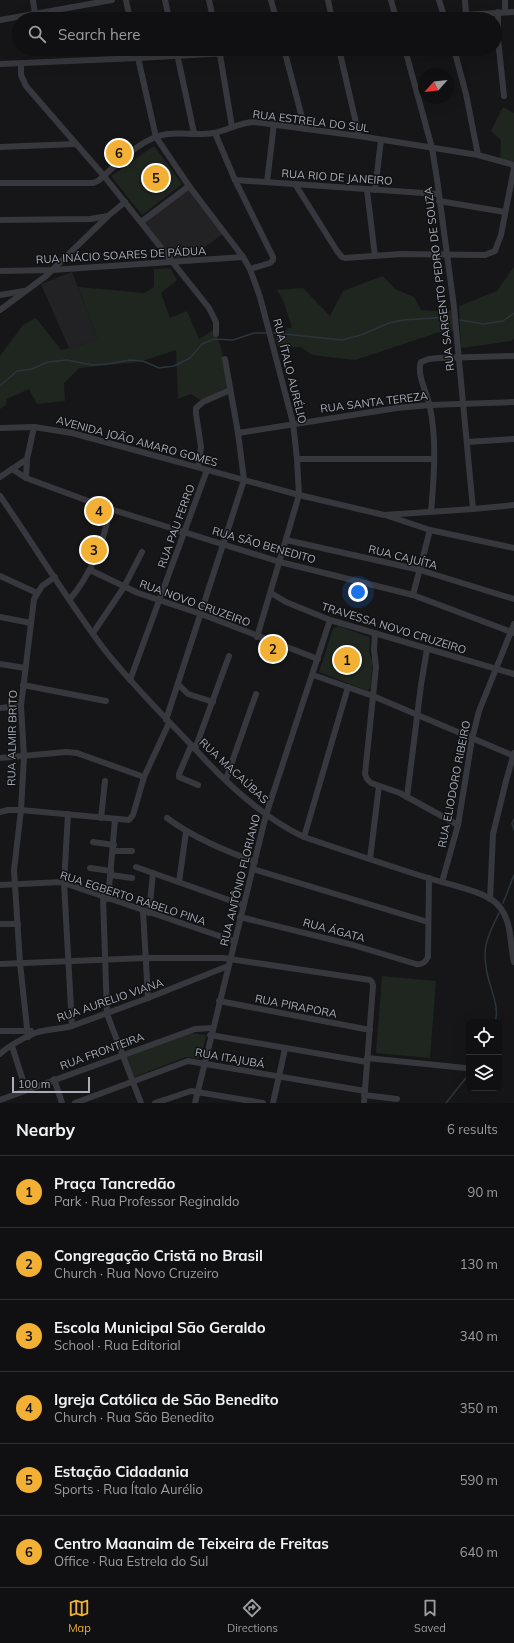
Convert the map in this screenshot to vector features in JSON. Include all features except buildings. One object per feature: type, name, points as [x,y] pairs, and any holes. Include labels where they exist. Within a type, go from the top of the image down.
[{"type":"street","points":[[33,0],[36,12]]},
{"type":"street","points":[[47,12],[112,0]]},
{"type":"street","points":[[126,0],[129,12]]},
{"type":"street","points":[[165,0],[168,12]]},
{"type":"street","points":[[209,0],[212,12]]},
{"type":"street","points":[[271,0],[274,12]]},
{"type":"street","points":[[328,0],[331,12]]},
{"type":"street","points":[[391,0],[394,12]]},
{"type":"street","points":[[439,0],[442,12]]},
{"type":"street","points":[[465,0],[466,12]]},
{"type":"street","points":[[505,0],[505,12]]},
{"type":"street","points":[[498,12],[514,12]]},
{"type":"street","points":[[0,20],[12,18]]},
{"type":"street","points":[[0,64],[178,56],[194,134]]},
{"type":"street","points":[[220,56],[232,127]]},
{"type":"street","points":[[286,56],[305,129]]},
{"type":"street","points":[[341,56],[359,136]]},
{"type":"street","name":"RUA SARGENTO PEDRO DE SOUZA","points":[[407,56],[432,148],[447,254],[459,358],[473,509]]},
{"type":"street","points":[[456,56],[466,94],[478,155]]},
{"type":"street","points":[[500,56],[504,96]]},
{"type":"street","points":[[138,58],[156,137]]},
{"type":"street","points":[[21,64],[21,75],[26,86],[104,176],[209,308],[216,322],[216,334]]},
{"type":"street","name":"RUA ESTRELA DO SUL","points":[[0,183],[88,184],[104,176],[142,144],[156,137],[174,134],[215,133],[246,123],[274,124],[359,136],[478,155],[514,165]]},
{"type":"street","points":[[267,182],[274,124]]},
{"type":"street","points":[[215,133],[235,180],[273,257],[272,262],[250,269]]},
{"type":"street","name":"RUA ÍTALO AURÉLIO","points":[[156,137],[189,186],[243,257],[250,269],[264,312],[293,423],[299,495],[257,637]]},
{"type":"street","points":[[375,190],[382,140]]},
{"type":"street","points":[[0,147],[76,144]]},
{"type":"street","points":[[295,184],[342,257],[447,254],[485,255],[495,251],[501,235],[514,168]]},
{"type":"street","name":"RUA RIO DE JANEIRO","points":[[235,180],[438,194]]},
{"type":"street","points":[[141,222],[189,186]]},
{"type":"street","points":[[367,190],[375,256]]},
{"type":"street","points":[[439,201],[505,212]]},
{"type":"street","points":[[0,310],[27,291],[52,270],[108,216],[125,202]]},
{"type":"street","points":[[0,220],[90,219],[108,216]]},
{"type":"street","name":"RUA INÁCIO SOARES DE PÁDUA","points":[[0,270],[52,270],[173,263],[243,257]]},
{"type":"street","points":[[0,295],[27,291]]},
{"type":"street","points":[[431,512],[434,459],[433,434],[430,405],[423,386],[420,365],[421,362],[429,359],[514,356]]},
{"type":"street","points":[[0,812],[8,810],[21,810],[126,821],[132,818],[144,778],[168,722],[178,684],[244,480],[238,433],[225,359]]},
{"type":"street","points":[[198,467],[201,447],[196,408],[203,402],[230,390]]},
{"type":"street","name":"RUA SANTA TEREZA","points":[[238,433],[366,412],[430,405],[514,402]]},
{"type":"street","points":[[26,478],[27,459],[34,427]]},
{"type":"street","name":"AVENIDA JOÃO AMARO GOMES","points":[[0,428],[34,427],[72,433],[299,495],[384,515]]},
{"type":"street","points":[[467,442],[514,440]]},
{"type":"street","points":[[0,477],[27,459]]},
{"type":"street","points":[[297,459],[434,459]]},
{"type":"street","name":"RUA SÃO BENEDITO","points":[[12,469],[26,478],[110,509],[280,562],[413,595],[512,632]]},
{"type":"street","name":"RUA PAU FERRO","points":[[130,680],[207,470]]},
{"type":"street","name":"RUA MACAÚBAS","points":[[0,496],[93,633],[130,680],[168,722],[226,779],[266,815],[304,837],[490,898],[498,904],[508,919],[514,962]]},
{"type":"street","points":[[384,515],[514,505]]},
{"type":"street","points":[[70,599],[84,581],[90,570],[104,533],[110,509]]},
{"type":"street","points":[[384,515],[430,530],[514,548]]},
{"type":"street","points":[[413,595],[430,530]]},
{"type":"street","name":"RUA CAJUÍTA","points":[[286,540],[420,570],[514,599]]},
{"type":"street","points":[[93,633],[124,587],[142,552]]},
{"type":"street","name":"RUA NOVO CRUZEIRO","points":[[90,570],[124,587],[201,614],[318,660]]},
{"type":"street","points":[[0,576],[37,593],[42,586],[55,577]]},
{"type":"street","name":"RUA ALMIR BRITO","points":[[28,1037],[20,963],[15,862],[21,810],[24,756],[21,706],[34,599],[37,593]]},
{"type":"street","name":"TRAVESSA NOVO CRUZEIRO","points":[[271,593],[292,605],[330,620],[514,674]]},
{"type":"street","points":[[0,617],[31,623]]},
{"type":"street","name":"RUA ANTÔNIO FLORIANO","points":[[194,1103],[266,815],[330,620]]},
{"type":"street","name":"RUA ELIODORO RIBEIRO","points":[[442,882],[458,825],[472,739],[479,711],[514,624]]},
{"type":"street","points":[[376,633],[374,650],[376,667],[366,774],[367,779],[371,783],[400,793],[458,825]]},
{"type":"street","points":[[407,797],[427,649]]},
{"type":"street","points":[[198,785],[179,777],[179,774],[213,702],[229,656]]},
{"type":"street","points":[[0,664],[25,668]]},
{"type":"street","points":[[313,675],[373,696],[472,739],[514,755],[494,829],[490,898]]},
{"type":"street","points":[[178,684],[188,694],[213,702]]},
{"type":"street","points":[[23,685],[106,701]]},
{"type":"street","points":[[304,837],[348,687]]},
{"type":"street","points":[[226,779],[256,694]]},
{"type":"street","points":[[0,708],[21,706]]},
{"type":"street","points":[[0,758],[66,752],[77,753],[144,778]]},
{"type":"street","points":[[101,818],[105,781]]},
{"type":"street","points":[[370,859],[379,786]]},
{"type":"street","points":[[68,814],[64,883],[72,1026]]},
{"type":"street","points":[[167,818],[186,832],[254,865],[428,922],[429,878]]},
{"type":"street","points":[[115,820],[111,873],[106,898],[107,1014],[141,1103]]},
{"type":"street","points":[[179,882],[186,832]]},
{"type":"street","points":[[93,842],[113,848],[132,851]]},
{"type":"street","points":[[136,867],[244,905]]},
{"type":"street","points":[[90,868],[132,878]]},
{"type":"street","points":[[148,998],[146,912],[153,873]]},
{"type":"street","name":"RUA EGBERTO RABELO PINA","points":[[0,885],[52,882],[64,883],[234,941]]},
{"type":"street","name":"RUA ÁGATA","points":[[240,917],[353,945],[421,965],[428,957],[428,922]]},
{"type":"street","points":[[0,924],[18,924]]},
{"type":"street","points":[[0,964],[106,961],[146,958],[230,959],[365,979],[372,982],[373,986],[364,1103]]},
{"type":"street","name":"RUA AURELIO VIANA","points":[[0,1054],[38,1032],[72,1026],[107,1014],[228,966]]},
{"type":"street","name":"RUA PIRAPORA","points":[[219,1001],[370,1030]]},
{"type":"street","name":"RUA FRONTEIRA","points":[[0,1100],[122,1054],[195,1029],[212,1028]]},
{"type":"street","points":[[0,1031],[27,1030],[38,1032]]},
{"type":"street","points":[[210,1035],[284,1049],[367,1060],[465,1068]]},
{"type":"street","points":[[12,1046],[26,1090]]},
{"type":"street","points":[[274,1103],[284,1049]]},
{"type":"street","name":"RUA ITAJUBÁ","points":[[75,1103],[183,1061],[397,1099]]},
{"type":"street","points":[[54,1079],[62,1103]]},
{"type":"street","points":[[155,1103],[188,1092],[197,1092],[263,1103]]},
{"type":"shaded area","points":[[503,107],[514,113],[514,162],[500,160],[501,140],[491,131]]},
{"type":"shaded area","points":[[154,146],[182,184],[142,215],[111,176]]},
{"type":"shaded area","points":[[191,187],[226,232],[188,259],[173,260],[144,223]]},
{"type":"shaded area","points":[[514,267],[514,339],[511,341],[461,348],[459,306],[497,291]]},
{"type":"shaded area","points":[[170,268],[177,280],[161,293],[170,318],[187,311],[199,339],[215,329],[222,352],[227,387],[202,401],[191,394],[178,399],[176,350],[139,362],[79,368],[64,383],[65,401],[37,404],[29,389],[7,399],[6,405],[0,409],[0,356],[23,325],[36,318],[61,350],[98,340],[78,287],[144,293],[154,287],[154,269]]},
{"type":"shaded area","points":[[72,272],[98,340],[69,348],[41,284]]},
{"type":"shaded area","points":[[383,276],[395,289],[414,297],[421,310],[448,312],[451,310],[454,331],[436,333],[355,360],[312,355],[301,347],[278,348],[274,331],[282,331],[292,327],[283,300],[277,290],[303,288],[330,316],[343,291]]},
{"type":"shaded area","points":[[338,626],[369,637],[369,653],[373,662],[370,688],[368,691],[319,672],[333,629]]},
{"type":"shaded area","points":[[382,976],[436,981],[430,1058],[376,1053]]},
{"type":"shaded area","points":[[192,1033],[206,1035],[201,1059],[186,1057],[134,1077],[126,1056]]},
{"type":"waterway","points":[[460,320],[483,324],[503,321],[514,313]]},
{"type":"waterway","points":[[274,333],[342,340],[361,335],[389,323],[403,320],[450,317]]},
{"type":"waterway","points":[[0,386],[17,371],[32,369],[48,362],[67,360],[92,365],[130,360],[143,361],[159,368],[174,366],[190,358],[202,344],[214,339],[233,340],[254,333],[266,333]]},
{"type":"waterway","points":[[514,819],[512,823],[514,830]]},
{"type":"waterway","points":[[503,903],[514,875]]},
{"type":"waterway","points":[[496,1019],[496,1010],[487,973],[485,949],[499,913]]},
{"type":"waterway","points":[[446,1103],[466,1078]]},
{"type":"place","name":"Centro Maanaim de Teixeira de Freitas","points":[[119,153]]},
{"type":"place","name":"Estação Cidadania","points":[[156,178]]},
{"type":"place","name":"Igreja Católica de São Benedito","points":[[99,511]]},
{"type":"place","name":"Escola Municipal São Geraldo","points":[[94,550]]},
{"type":"place","name":"Congregação Cristã no Brasil","points":[[273,649]]},
{"type":"place","name":"Praça Tancredão","points":[[347,660]]}]
